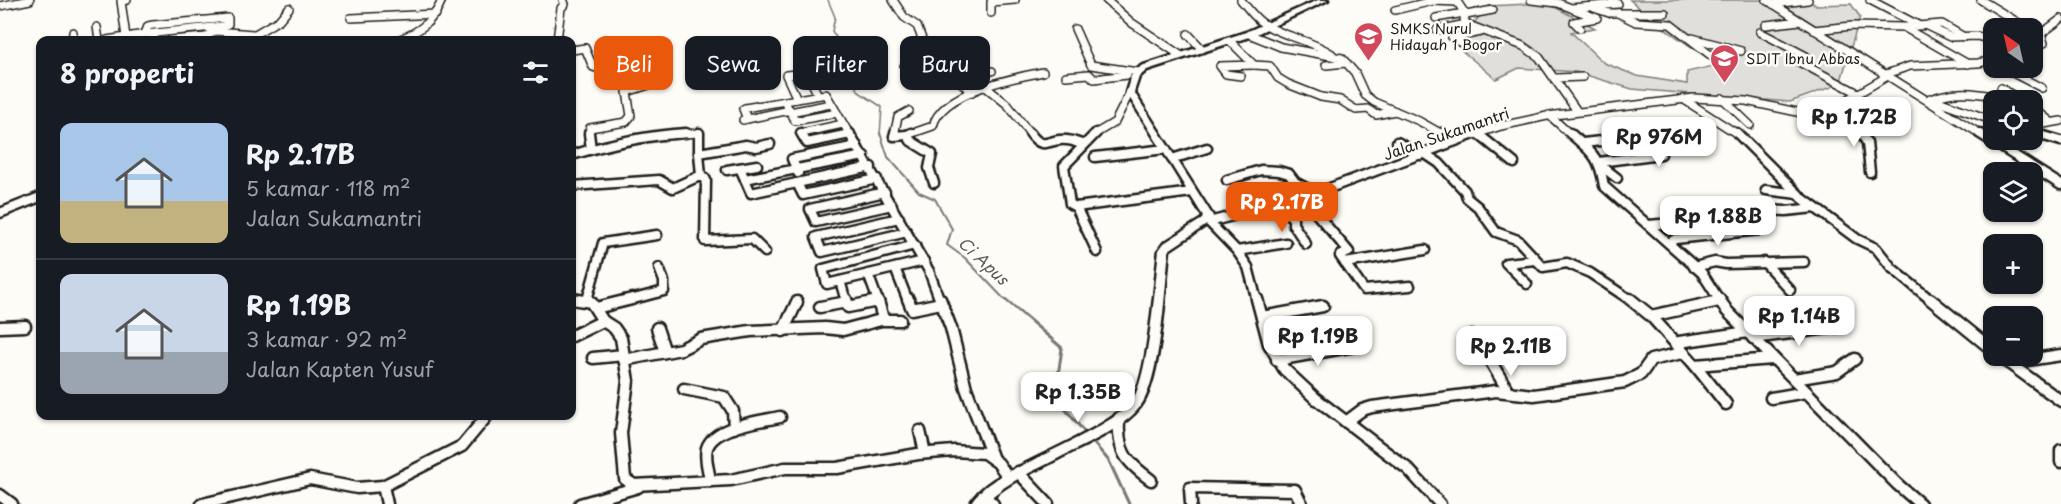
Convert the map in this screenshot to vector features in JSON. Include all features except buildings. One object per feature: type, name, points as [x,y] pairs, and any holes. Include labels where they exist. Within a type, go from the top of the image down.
[{"type":"main road","points":[[985,501],[1013,475],[1119,418],[1136,403],[1144,383],[1152,346],[1164,250],[1168,245],[1208,221],[1208,216],[1130,92],[1137,74],[1180,56],[1270,26],[1323,0]]},
{"type":"street","points":[[0,6],[30,0]]},
{"type":"street","points":[[126,36],[121,1],[127,0]]},
{"type":"street","points":[[408,36],[418,32],[435,18],[442,0]]},
{"type":"street","points":[[558,36],[561,8],[565,4],[563,0]]},
{"type":"street","points":[[893,0],[904,17],[916,26],[920,36]]},
{"type":"street","points":[[991,13],[991,2],[1015,0]]},
{"type":"street","points":[[1106,0],[1119,15],[1142,31],[1161,40],[1180,56]]},
{"type":"street","points":[[1241,0],[1258,20],[1300,39],[1312,41],[1334,56]]},
{"type":"street","points":[[1405,0],[1416,5]]},
{"type":"street","points":[[1531,0],[1558,3],[1606,23]]},
{"type":"street","points":[[1770,2],[1808,0]]},
{"type":"street","points":[[1871,0],[1922,26],[1950,37],[1983,38]]},
{"type":"street","points":[[1981,0],[2011,18]]},
{"type":"street","points":[[1395,10],[1433,1],[1456,1],[1465,17],[1481,32],[1506,40],[1538,56],[1556,78],[1569,103],[1577,111]]},
{"type":"street","points":[[1571,8],[1615,2],[1627,13]]},
{"type":"street","points":[[1770,2],[2061,186]]},
{"type":"street","points":[[1589,6],[1609,13]]},
{"type":"street","points":[[250,36],[279,21],[289,8]]},
{"type":"street","points":[[1437,30],[1465,17],[1493,10]]},
{"type":"street","points":[[1580,28],[1574,22],[1609,13],[1665,13]]},
{"type":"street","points":[[1618,13],[1636,22],[1666,23],[1713,57]]},
{"type":"street","points":[[351,18],[436,14]]},
{"type":"street","points":[[1436,18],[1465,17]]},
{"type":"street","points":[[2043,32],[2061,19]]},
{"type":"street","points":[[1766,25],[1800,21]]},
{"type":"street","points":[[158,36],[223,26],[208,36]]},
{"type":"street","points":[[235,33],[247,26]]},
{"type":"street","points":[[1814,30],[1852,26],[1922,26]]},
{"type":"street","points":[[98,27],[99,36]]},
{"type":"street","points":[[1905,27],[1968,64]]},
{"type":"street","points":[[1075,29],[1091,65],[1137,74]]},
{"type":"street","points":[[215,31],[253,34]]},
{"type":"street","points":[[72,36],[73,32]]},
{"type":"street","points":[[1463,44],[1452,38],[1481,32]]},
{"type":"street","points":[[1760,32],[1807,57],[1797,59],[1797,61],[1858,93]]},
{"type":"street","points":[[1188,34],[1202,49]]},
{"type":"street","points":[[1249,34],[1281,47],[1302,49],[1309,54],[1325,53],[1342,58],[1359,79],[1365,95],[1374,102],[1455,141]]},
{"type":"street","points":[[1687,37],[1740,51]]},
{"type":"street","points":[[1229,40],[1254,66]]},
{"type":"street","points":[[1496,44],[1506,40]]},
{"type":"street","points":[[576,49],[585,48],[593,68],[657,59],[662,66],[643,72],[652,84],[650,86],[627,92],[631,116],[626,122],[590,128],[591,149]]},
{"type":"street","points":[[1838,56],[1854,56]]},
{"type":"street","points":[[1870,172],[1864,137],[1843,119],[1848,116],[1847,100],[1885,76],[1907,66],[1983,62]]},
{"type":"street","points":[[1326,65],[1346,63]]},
{"type":"street","points":[[1241,76],[1226,74],[1220,67],[1270,66],[1278,78],[1288,84],[1321,97],[1340,100],[1356,110],[1366,109],[1376,115],[1395,111]]},
{"type":"street","points":[[797,99],[786,75],[806,72],[818,95]]},
{"type":"street","points":[[990,87],[1043,72]]},
{"type":"street","points":[[1066,75],[1089,74],[1094,79],[1137,74]]},
{"type":"street","points":[[1556,78],[1583,77]]},
{"type":"street","points":[[2022,78],[2042,88]]},
{"type":"street","points":[[2001,88],[2004,90]]},
{"type":"street","points":[[909,111],[898,117],[894,136],[907,135],[933,126],[935,117],[943,107],[980,90]]},
{"type":"street","points":[[989,90],[1008,105],[1036,142],[1043,144],[1065,140],[1082,144]]},
{"type":"street","points":[[1130,92],[1115,122],[1082,144],[1068,159],[1064,169],[1070,204],[1076,207],[1192,192]]},
{"type":"street","points":[[831,104],[745,119],[743,109],[826,94],[871,167],[924,261],[941,303],[966,388],[993,459]]},
{"type":"street","points":[[1932,99],[1942,94],[1983,95]]},
{"type":"street","points":[[1918,96],[1983,117]]},
{"type":"street","points":[[1722,98],[1750,125]]},
{"type":"street","name":"Jalan Sukamantri","points":[[1208,221],[1303,198],[1476,133],[1513,122],[1549,115],[1683,99],[1722,98],[1746,101],[1805,115],[1843,119]]},
{"type":"street","points":[[1683,99],[1734,130],[1798,194],[1857,239],[1876,248],[1892,268],[1983,342]]},
{"type":"street","points":[[785,102],[795,121],[837,113]]},
{"type":"street","points":[[1549,115],[1583,144],[1599,163],[1617,178]]},
{"type":"street","points":[[2043,116],[2051,122]]},
{"type":"street","points":[[2043,124],[2061,121]]},
{"type":"street","points":[[843,124],[801,133],[807,143],[850,134]]},
{"type":"street","points":[[576,154],[671,134],[696,133],[700,135],[697,144],[701,176],[706,180],[705,241],[752,239],[765,252]]},
{"type":"street","points":[[1476,133],[1514,163]]},
{"type":"street","points":[[907,135],[911,141],[932,154],[929,168],[934,183]]},
{"type":"street","points":[[1583,144],[1655,135]]},
{"type":"street","points":[[2043,136],[2061,141]]},
{"type":"street","points":[[1599,163],[1661,154],[1643,137]]},
{"type":"street","points":[[1397,142],[1439,163],[1459,184],[1496,232],[1517,240],[1545,268],[1563,263],[1584,270],[1626,296],[1651,316],[1681,347],[1725,404]]},
{"type":"street","points":[[699,153],[718,156],[746,145],[756,147],[770,144]]},
{"type":"street","points":[[857,146],[792,159],[803,195],[877,179]]},
{"type":"street","points":[[1172,159],[1207,148]]},
{"type":"street","points":[[1095,157],[1166,149]]},
{"type":"street","points":[[745,179],[864,156]]},
{"type":"street","points":[[1599,163],[1604,186],[1705,276],[1719,301],[1750,335],[1897,484],[1920,504]]},
{"type":"street","points":[[728,170],[757,165]]},
{"type":"street","points":[[740,168],[751,193],[871,167]]},
{"type":"street","points":[[1227,180],[1261,170],[1280,171],[1289,174],[1295,182],[1316,193]]},
{"type":"street","points":[[576,186],[659,180],[675,188],[701,176]]},
{"type":"street","points":[[1766,190],[1798,194]]},
{"type":"street","points":[[885,192],[810,209],[816,222],[892,205]]},
{"type":"street","points":[[0,213],[4,206],[36,198]]},
{"type":"street","points":[[1303,198],[1330,233],[1349,252],[1340,256],[1365,291],[1410,286]]},
{"type":"street","points":[[1276,205],[1293,218],[1292,224],[1306,244]]},
{"type":"street","points":[[1076,207],[1097,252]]},
{"type":"street","points":[[1649,225],[1671,223],[1670,216],[1673,214],[1745,209],[1771,209],[1786,212],[1815,208]]},
{"type":"street","points":[[899,218],[816,237],[822,252],[907,232]]},
{"type":"street","points":[[1208,221],[1237,251],[1248,267],[1277,360],[1296,381],[1408,469],[1440,504]]},
{"type":"street","points":[[1669,243],[1675,239],[1760,230]]},
{"type":"street","points":[[587,300],[603,243],[657,234]]},
{"type":"street","points":[[1237,251],[1286,243]]},
{"type":"street","points":[[915,246],[823,268],[828,284],[924,261]]},
{"type":"street","points":[[1345,263],[1425,250]]},
{"type":"street","points":[[1527,284],[1506,263],[1535,260]]},
{"type":"street","points":[[1694,267],[1717,262],[1726,264],[1804,262]]},
{"type":"street","points":[[1764,262],[1790,290]]},
{"type":"street","points":[[596,308],[664,291],[664,281],[659,268]]},
{"type":"street","points":[[895,268],[912,309],[941,303]]},
{"type":"street","points":[[868,274],[882,315]]},
{"type":"street","points":[[840,281],[848,307],[878,302]]},
{"type":"street","points":[[576,300],[587,300],[596,308],[603,321],[619,334],[628,386],[621,441],[625,479],[630,484],[710,481],[738,478],[766,470],[847,466],[925,453],[977,452],[993,459],[1048,504]]},
{"type":"street","points":[[1651,316],[1719,301]]},
{"type":"street","points":[[783,332],[796,302]]},
{"type":"street","points":[[820,307],[847,302]]},
{"type":"street","points":[[1262,317],[1323,306]]},
{"type":"street","points":[[593,358],[624,357],[683,349],[701,339],[750,332],[825,328],[835,330],[889,318],[900,320]]},
{"type":"street","points":[[576,334],[603,321]]},
{"type":"street","points":[[0,327],[25,326]]},
{"type":"street","points":[[1346,422],[1367,408],[1508,392],[1534,395],[1625,382],[1641,375],[1651,360],[1681,347],[1750,335],[1843,326]]},
{"type":"street","points":[[657,328],[664,352]]},
{"type":"street","points":[[1471,336],[1488,357],[1508,392]]},
{"type":"street","points":[[1277,360],[1354,346]]},
{"type":"street","points":[[2043,358],[2061,355]]},
{"type":"street","points":[[1695,365],[1773,359]]},
{"type":"street","points":[[1794,379],[1837,372],[1855,359]]},
{"type":"street","points":[[2012,366],[2061,401]]},
{"type":"street","points":[[684,389],[724,397],[733,411],[734,428]]},
{"type":"street","points":[[1771,398],[1806,392]]},
{"type":"street","points":[[710,481],[706,449],[716,436],[734,428],[780,417]]},
{"type":"street","points":[[1119,418],[1117,436],[1122,454],[1151,480]]},
{"type":"street","points":[[205,504],[310,479],[357,488],[383,486],[462,446],[484,420]]},
{"type":"street","points":[[920,431],[925,453]]},
{"type":"street","points":[[2061,450],[2061,462]]},
{"type":"street","points":[[580,504],[644,485]]},
{"type":"street","points":[[383,486],[387,504]]},
{"type":"street","points":[[1191,504],[1190,488],[1295,490],[1302,504]]},
{"type":"street","points":[[0,495],[12,504]]},
{"type":"shaded area","points":[[1630,0],[1806,0],[1816,5],[1851,4],[1860,17],[1840,84],[1790,102],[1632,89],[1576,72],[1519,68],[1496,79],[1461,50],[1462,36],[1489,6],[1547,3],[1595,28],[1571,32],[1604,63],[1637,76],[1687,84],[1687,72],[1718,65],[1659,25]]},
{"type":"waterway","name":"Ci Apus","points":[[828,0],[835,17],[832,31],[841,45],[836,53],[844,63],[859,92],[882,107],[880,133]]},
{"type":"waterway","name":"Ci Apus","points":[[880,133],[888,157],[919,192],[935,199],[952,229],[947,245],[965,258],[1006,301]]},
{"type":"waterway","name":"Ci Apus","points":[[1005,299],[1062,348],[1055,397],[1087,435]]},
{"type":"waterway","name":"Ci Apus","points":[[1091,440],[1109,461],[1129,504]]},
{"type":"place","name":"SMKS Nurul Hidayah 1 Bogor","points":[[1369,62]]},
{"type":"place","name":"SDIT Ibnu Abbas","points":[[1725,84]]}]
